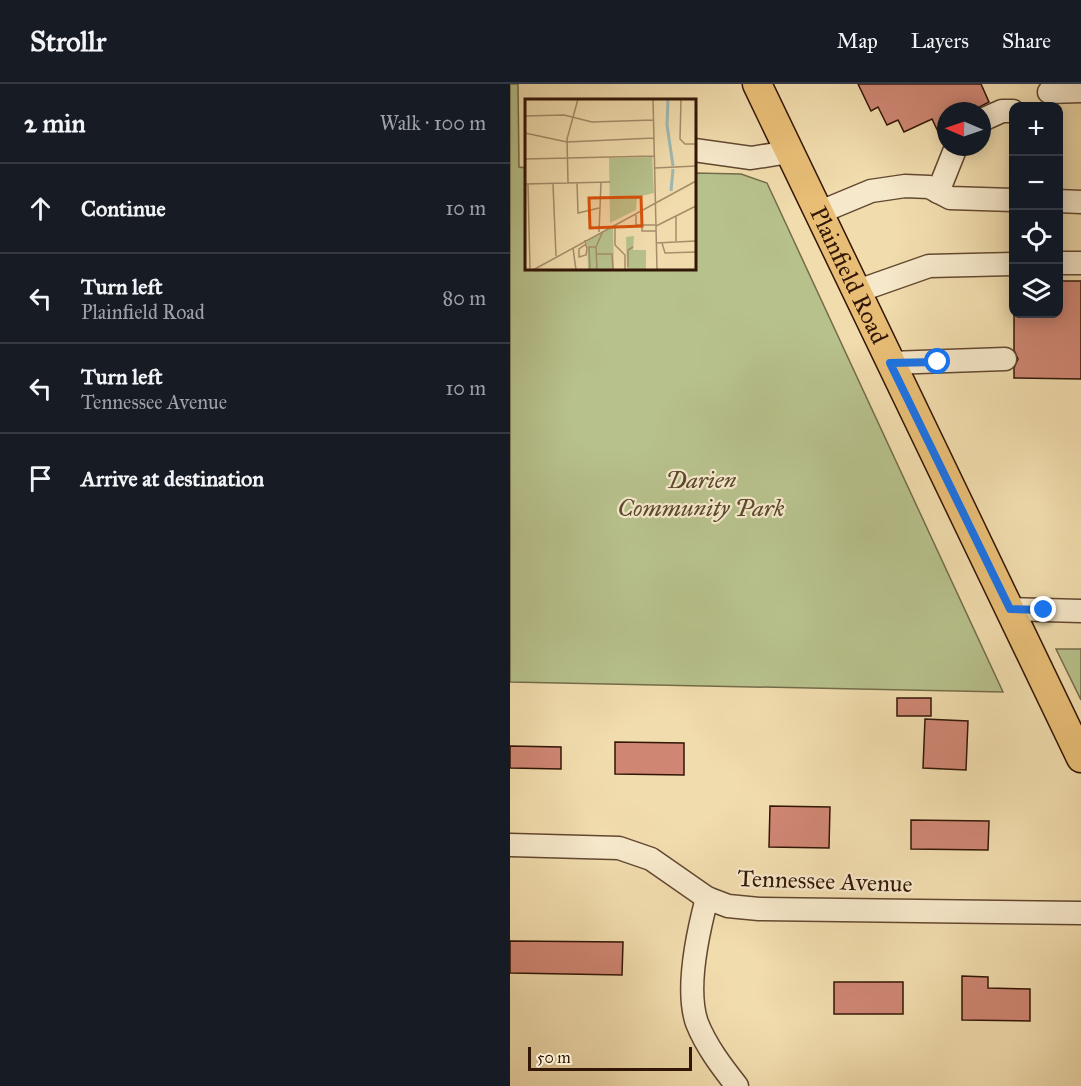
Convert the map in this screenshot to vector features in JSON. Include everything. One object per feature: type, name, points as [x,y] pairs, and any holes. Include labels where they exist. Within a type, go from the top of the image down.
[{"type":"main road","name":"Plainfield Road","points":[[757,84],[1081,758]]},
{"type":"street","points":[[1050,94],[1081,92]]},
{"type":"street","points":[[991,116],[1002,111],[1009,111]]},
{"type":"street","points":[[696,150],[751,158],[789,152]]},
{"type":"street","points":[[939,192],[953,156]]},
{"type":"street","points":[[818,213],[871,191],[905,186],[929,187],[950,198],[1009,200]]},
{"type":"street","points":[[1063,201],[1081,202]]},
{"type":"street","points":[[1063,263],[1081,263]]},
{"type":"street","points":[[855,292],[929,266],[1009,264]]},
{"type":"street","points":[[890,363],[1005,359]]},
{"type":"street","points":[[1010,609],[1081,611]]},
{"type":"street","name":"Tennessee Avenue","points":[[510,845],[619,848],[651,859],[707,898],[728,906],[759,909],[1081,913]]},
{"type":"street","points":[[707,898],[698,930],[694,1005],[704,1037],[737,1086]]},
{"type":"green space","name":"Darien Community Park","points":[[510,84],[518,84],[519,167],[525,168],[525,270],[696,270],[696,173],[741,174],[767,183],[1003,692],[510,682]]},
{"type":"green space","points":[[1056,649],[1081,649],[1081,700]]},
{"type":"building","points":[[858,84],[981,84],[989,102],[937,102],[937,129],[932,119],[904,132],[898,120],[887,125],[878,107],[871,111]]},
{"type":"building","points":[[1063,281],[1081,281],[1081,379],[1014,378],[1014,368],[1018,359],[1014,350],[1014,318],[1063,318]]},
{"type":"building","points":[[897,698],[931,698],[931,716],[897,716]]},
{"type":"building","points":[[925,719],[968,721],[966,770],[923,768]]},
{"type":"building","points":[[615,742],[684,743],[684,775],[615,774]]},
{"type":"building","points":[[510,746],[561,747],[561,769],[510,768]]},
{"type":"building","points":[[770,806],[830,807],[829,848],[769,847]]},
{"type":"building","points":[[911,820],[989,821],[988,850],[911,849]]},
{"type":"building","points":[[510,941],[623,942],[622,975],[510,973]]},
{"type":"building","points":[[962,976],[988,977],[988,988],[1030,989],[1030,1021],[962,1020]]},
{"type":"building","points":[[834,982],[903,982],[903,1014],[834,1014]]},
{"type":"route","points":[[938,362],[890,363],[1010,609],[1044,610]]}]
